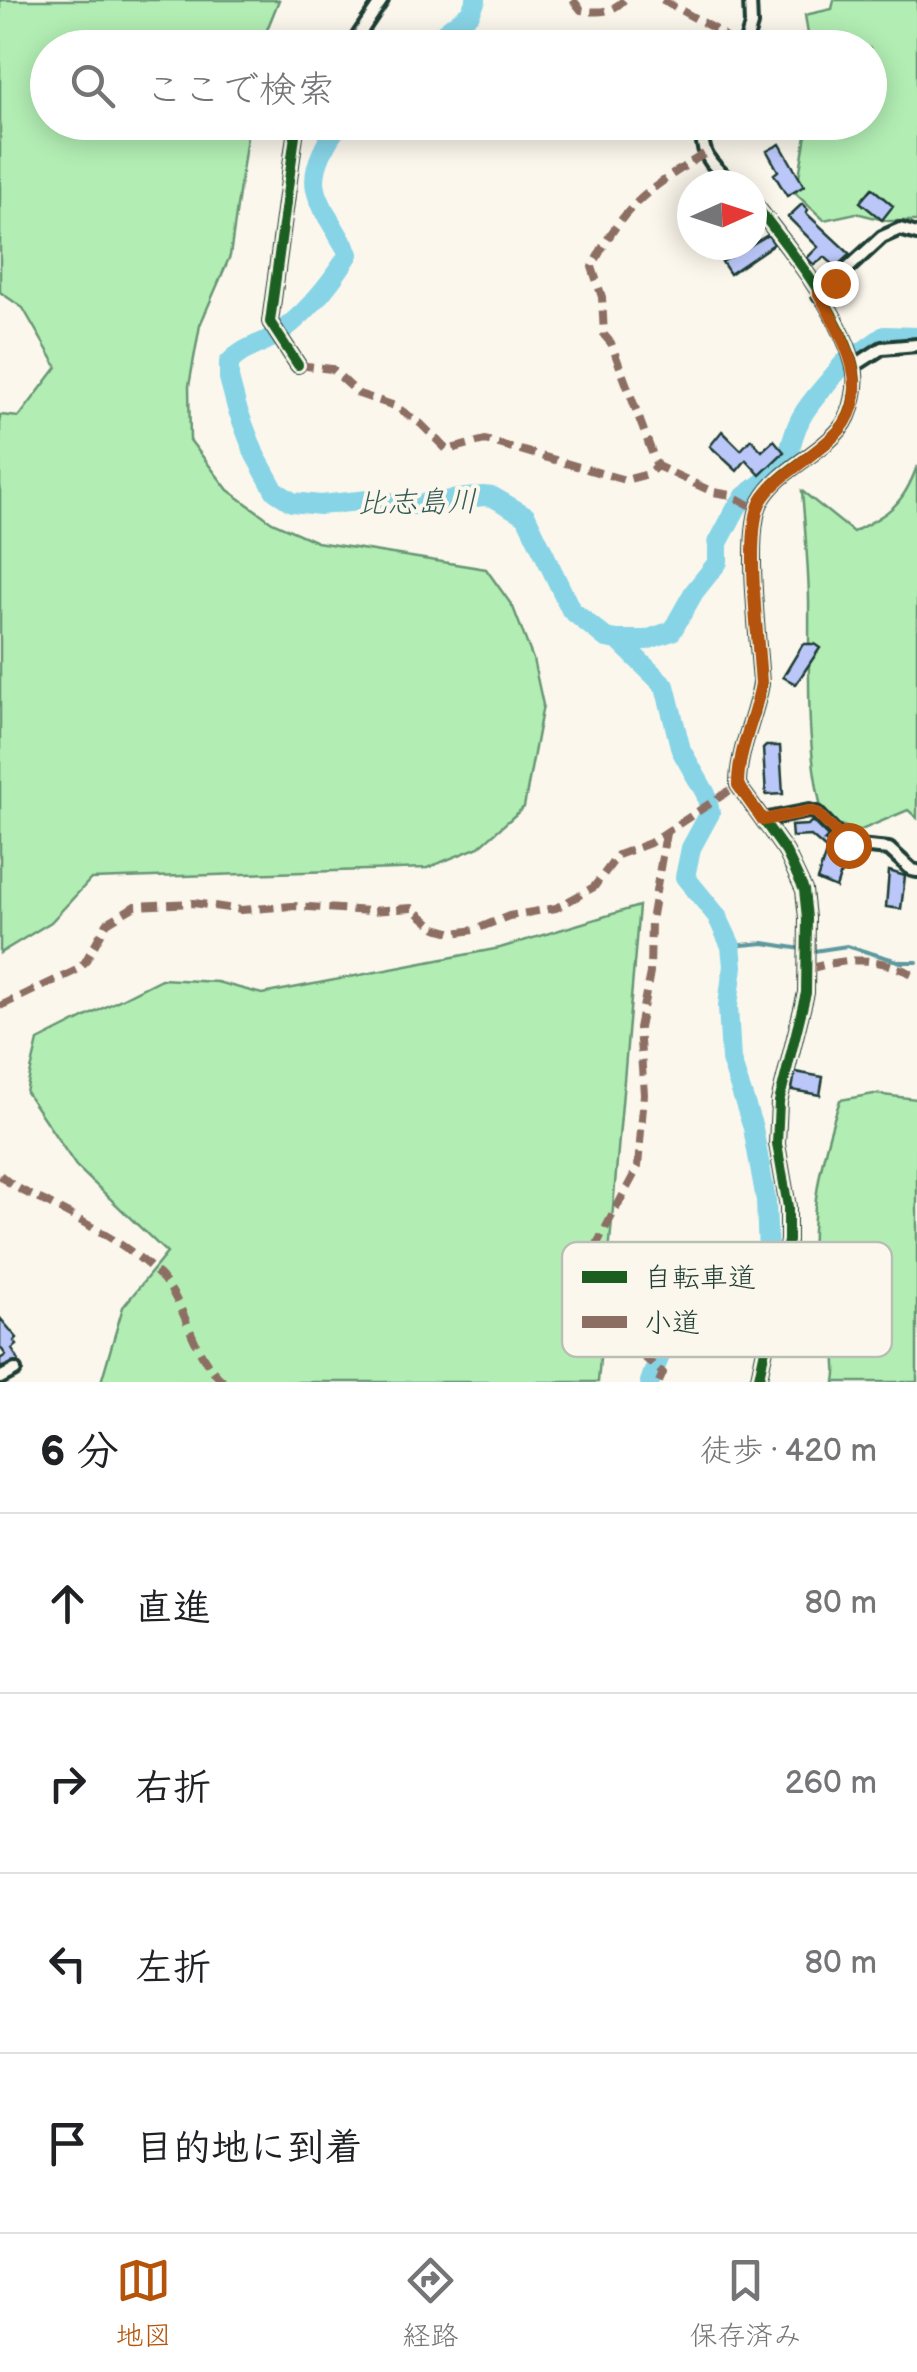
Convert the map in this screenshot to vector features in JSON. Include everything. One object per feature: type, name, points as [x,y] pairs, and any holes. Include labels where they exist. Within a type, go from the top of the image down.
[{"type":"street","points":[[362,30],[382,0]]},
{"type":"street","points":[[750,0],[750,30]]},
{"type":"street","points":[[294,140],[270,322],[298,364]]},
{"type":"street","points":[[703,140],[704,154],[719,170]]},
{"type":"street","points":[[767,220],[819,294],[854,366],[848,418],[838,432],[761,500],[754,534],[761,684],[758,704],[744,739],[738,785],[786,852],[804,890],[807,950],[806,993],[779,1102],[777,1144],[788,1207],[788,1242]]},
{"type":"street","points":[[819,294],[882,236],[900,229],[917,234]]},
{"type":"street","points":[[854,366],[882,348],[917,345]]},
{"type":"street","points":[[763,820],[809,811],[817,813],[848,845],[889,850],[917,871]]},
{"type":"street","points":[[758,1382],[763,1357]]},
{"type":"street","points":[[0,1378],[15,1370]]},
{"type":"green space","points":[[0,0],[279,0],[267,30],[30,30],[30,140],[247,140],[230,256],[200,325],[189,386],[190,440],[228,490],[272,522],[317,542],[486,569],[513,607],[533,659],[543,705],[524,807],[479,847],[427,868],[91,879],[51,922],[0,953],[0,415],[19,417],[57,367],[23,308],[0,292]]},
{"type":"green space","points":[[834,0],[917,0],[917,221],[888,221],[856,213],[824,220],[796,194],[805,140],[887,140],[887,30],[807,30],[805,15],[832,9]]},
{"type":"green space","points":[[917,466],[917,818],[908,810],[859,831],[824,820],[813,764],[809,585],[802,491],[853,532],[893,507],[906,491]]},
{"type":"green space","points":[[639,906],[610,1242],[562,1242],[562,1357],[600,1357],[598,1382],[101,1382],[123,1307],[167,1253],[76,1166],[26,1092],[38,1041],[161,979],[217,982],[262,994],[500,948]]},
{"type":"green space","points":[[874,1094],[917,1099],[917,1382],[835,1382],[835,1357],[892,1357],[892,1242],[813,1242],[818,1186],[840,1100]]},
{"type":"building","points":[[780,144],[804,186],[787,196],[767,151]]},
{"type":"building","points":[[872,188],[893,206],[882,220],[860,202]]},
{"type":"building","points":[[802,204],[808,210],[806,213],[850,254],[836,267],[825,257],[814,265],[807,258],[818,247],[788,217]]},
{"type":"building","points":[[725,260],[751,260],[730,274],[722,262]]},
{"type":"building","points":[[722,431],[741,450],[751,439],[762,451],[774,440],[784,452],[760,475],[746,460],[737,471],[710,446]]},
{"type":"building","points":[[803,644],[820,648],[796,684],[783,677]]},
{"type":"building","points":[[766,746],[780,746],[783,794],[766,795]]},
{"type":"building","points":[[812,821],[828,837],[824,841],[847,854],[836,888],[817,880],[827,850],[811,836],[792,837],[791,826]]},
{"type":"building","points":[[889,871],[905,876],[901,909],[886,907]]},
{"type":"building","points":[[795,1072],[823,1077],[820,1095],[792,1090]]},
{"type":"building","points":[[0,1318],[17,1338],[12,1349],[19,1361],[0,1368],[0,1359],[6,1355],[0,1347]]},
{"type":"waterway","name":"比志島川","points":[[448,30],[470,13],[476,0]]},
{"type":"waterway","name":"比志島川","points":[[329,140],[316,172],[316,189],[349,254],[324,290],[292,322],[229,363],[237,408],[255,455],[275,491],[292,502],[320,505],[368,500],[413,505],[493,497],[526,516],[571,610],[606,638],[618,640],[665,686],[681,750],[706,794],[710,813],[691,848],[685,877],[717,916],[731,946],[731,1060],[753,1128],[766,1200],[768,1242]]},
{"type":"waterway","points":[[859,354],[884,336],[917,337]]},
{"type":"waterway","points":[[618,640],[646,640],[672,631],[694,592],[718,562],[718,543],[737,507],[745,496],[786,465],[801,419],[844,363]]},
{"type":"waterway","points":[[731,946],[764,943],[814,951],[847,946],[901,962],[917,962]]},
{"type":"waterway","name":"比志島川","points":[[650,1382],[659,1357]]},
{"type":"marked path","points":[[573,0],[581,10],[599,12],[624,0]]},
{"type":"marked path","points":[[662,0],[716,30]]},
{"type":"marked path","points":[[704,154],[638,201],[592,267],[602,297],[604,335],[611,343],[657,466],[758,510]]},
{"type":"marked path","points":[[298,365],[332,369],[359,394],[395,406],[421,424],[447,450],[485,440],[625,480],[648,474],[657,466]]},
{"type":"marked path","points":[[0,1006],[77,970],[107,923],[135,906],[194,903],[241,910],[292,906],[371,911],[412,908],[436,928],[454,933],[474,930],[509,916],[556,908],[594,887],[618,855],[650,843],[738,785]]},
{"type":"marked path","points":[[598,1242],[638,1167],[644,1094],[639,1028],[650,973],[651,921],[666,833]]},
{"type":"marked path","points":[[808,969],[863,960],[917,976]]},
{"type":"marked path","points":[[0,1175],[103,1234],[156,1272],[175,1297],[203,1357],[224,1382]]},
{"type":"marked path","points":[[644,1357],[663,1373],[659,1382]]},
{"type":"cycle path","points":[[294,140],[270,322],[298,365]]},
{"type":"cycle path","points":[[767,221],[836,321],[853,363],[855,379],[845,423],[768,490],[756,516],[754,537],[761,684],[738,785],[786,852],[804,890],[807,918],[806,993],[779,1102],[777,1144],[788,1207],[788,1242]]},
{"type":"cycle path","points":[[758,1382],[763,1357]]},
{"type":"route","points":[[835,283],[819,294],[854,366],[853,395],[848,418],[838,432],[785,476],[761,500],[758,510],[754,534],[761,684],[758,704],[744,739],[738,785],[763,820],[809,811],[817,813],[848,845]]}]
